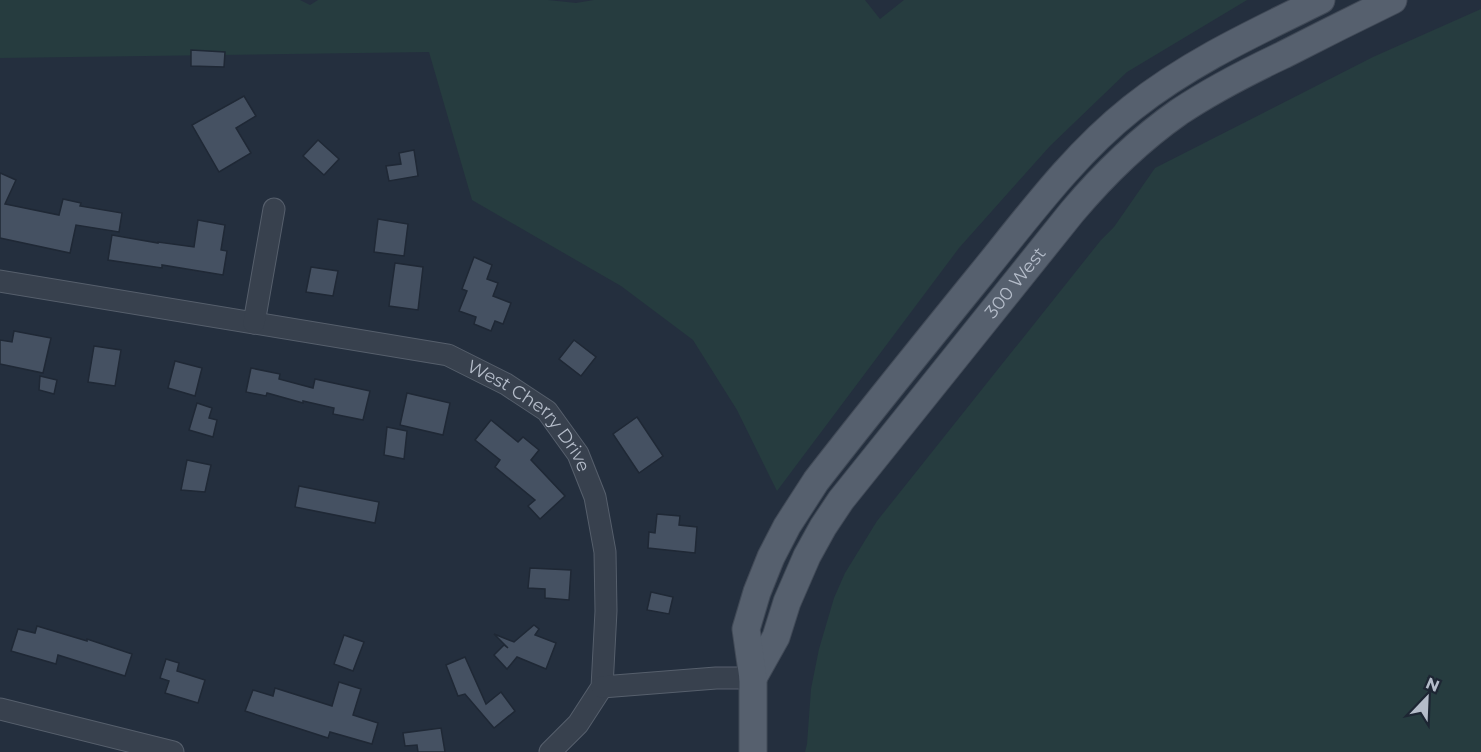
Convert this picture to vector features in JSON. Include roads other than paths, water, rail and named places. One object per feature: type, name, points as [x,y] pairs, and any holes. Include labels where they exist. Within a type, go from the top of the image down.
[{"type":"main road","name":"300 West","points":[[753,752],[753,678],[746,629],[764,574],[778,541],[827,467],[1048,191],[1100,135],[1159,88],[1221,50],[1321,0]]},
{"type":"main road","name":"300 West","points":[[753,678],[776,637],[787,602],[807,556],[841,500],[1065,220],[1100,180],[1153,132],[1203,97],[1393,0]]},
{"type":"street","points":[[254,323],[274,209]]},
{"type":"street","name":"West Cherry Drive","points":[[0,281],[448,355],[506,384],[546,411],[578,453],[595,497],[605,552],[606,611],[602,687]]},
{"type":"street","points":[[550,752],[578,724],[602,687],[716,678],[753,678]]},
{"type":"street","points":[[0,709],[173,752]]}]
